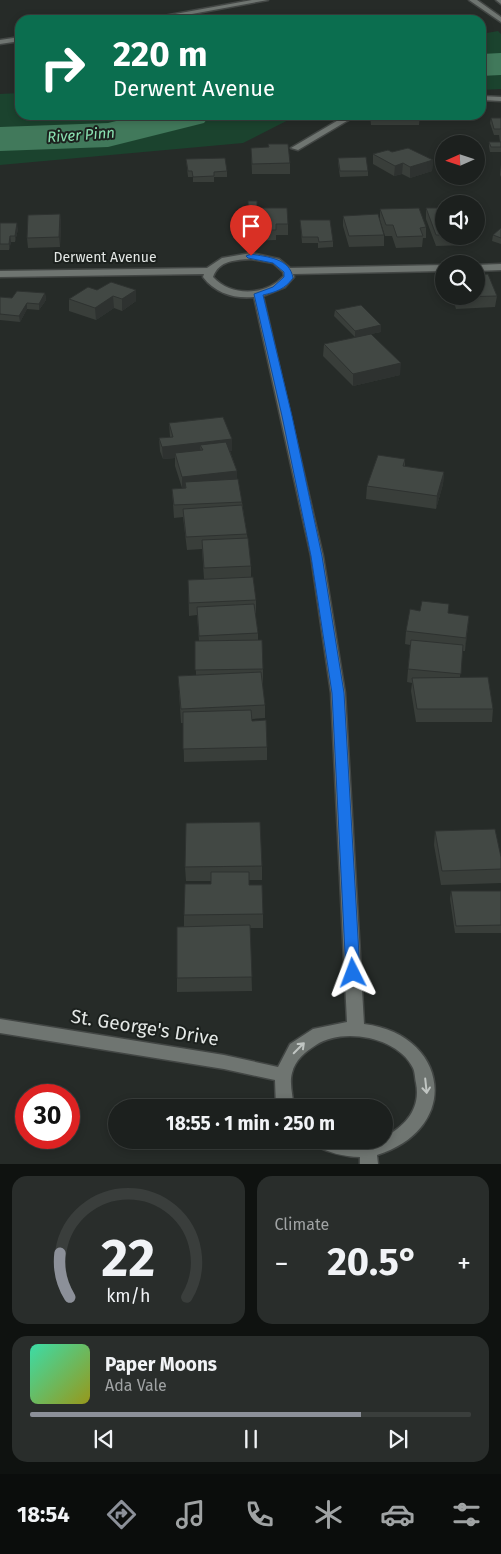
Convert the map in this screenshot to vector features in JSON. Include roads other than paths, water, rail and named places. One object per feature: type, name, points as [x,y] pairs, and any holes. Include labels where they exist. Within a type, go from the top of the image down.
[{"type":"street","points":[[176,15],[265,0]]},
{"type":"street","points":[[472,0],[501,20]]},
{"type":"street","points":[[0,42],[15,40]]},
{"type":"street","points":[[486,98],[501,99]]},
{"type":"street","points":[[295,148],[344,120]]},
{"type":"street","name":"Derwent Avenue","points":[[0,274],[209,270],[225,260],[251,256],[276,261],[288,271]]},
{"type":"street","points":[[485,268],[501,267]]},
{"type":"street","points":[[209,270],[208,277],[220,289],[245,294],[258,294],[276,289],[284,284],[289,278],[288,271],[435,268]]},
{"type":"street","points":[[258,294],[317,556],[338,693],[356,1028]]},
{"type":"street","name":"St. George's Drive","points":[[0,1026],[224,1062],[282,1075]]},
{"type":"street","points":[[283,1099],[281,1091],[282,1075],[289,1058],[301,1044],[317,1034],[335,1029],[356,1028],[376,1032],[395,1040],[410,1052],[421,1068],[427,1085],[426,1102],[423,1111],[407,1134],[368,1157],[348,1149]]},
{"type":"waterway","name":"River Pinn","points":[[486,65],[501,64]]},
{"type":"waterway","name":"River Pinn","points":[[0,139],[108,135],[170,120]]}]
